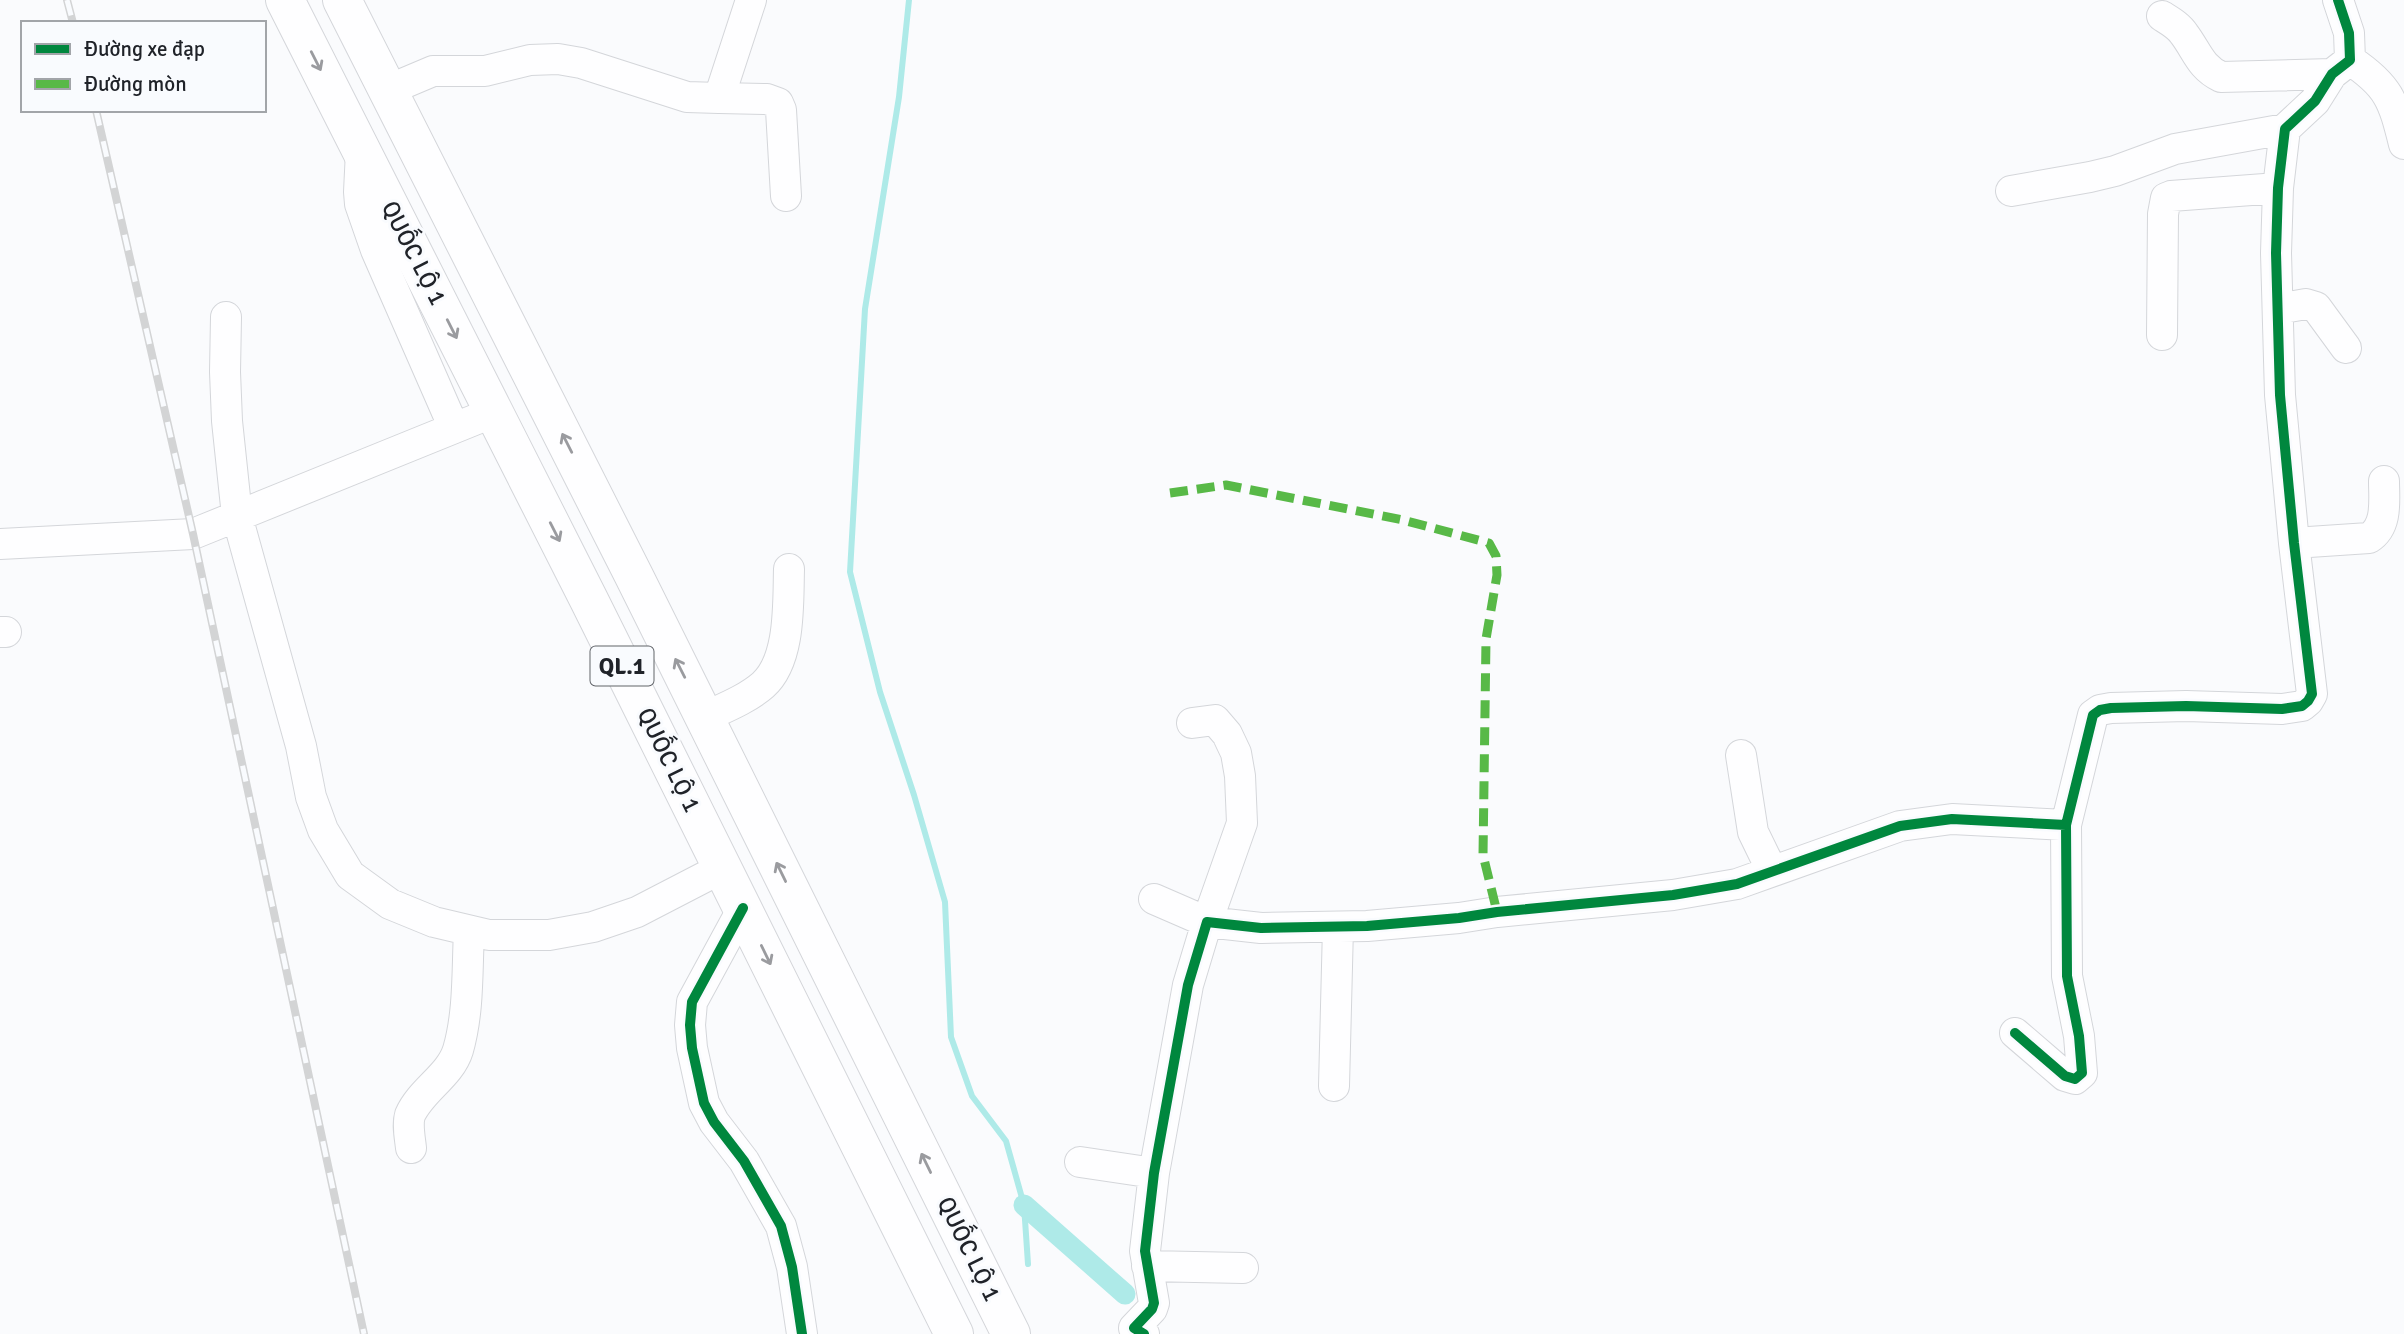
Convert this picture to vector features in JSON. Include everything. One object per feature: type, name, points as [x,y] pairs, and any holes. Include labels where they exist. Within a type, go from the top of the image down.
[{"type":"highway","name":"QUỐC LỘ 1","points":[[285,0],[589,600],[954,1334]]},
{"type":"highway","name":"QUỐC LỘ 1","points":[[342,0],[635,576],[1011,1334]]},
{"type":"highway","points":[[589,600],[635,576]]},
{"type":"street","points":[[719,97],[751,0]]},
{"type":"street","points":[[2011,191],[2115,171],[2175,149],[2285,129],[2315,101],[2341,67],[2349,33],[2338,0]]},
{"type":"street","points":[[2162,16],[2181,30],[2200,62],[2221,77],[2341,67],[2384,87],[2393,103],[2404,144]]},
{"type":"street","points":[[388,90],[433,71],[485,71],[530,60],[558,59],[581,63],[687,97],[767,99],[778,103],[781,110],[786,195]]},
{"type":"street","points":[[2015,1033],[2065,1076],[2075,1079],[2082,1073],[2079,1036],[2067,976],[2066,825],[2093,715],[2099,710],[2186,706],[2282,709],[2302,706],[2312,694],[2280,395],[2277,188],[2285,129]]},
{"type":"street","points":[[362,151],[359,198],[368,227],[454,428]]},
{"type":"street","points":[[2162,335],[2163,214],[2166,198],[2277,188]]},
{"type":"street","points":[[2278,309],[2306,304],[2316,307],[2346,348]]},
{"type":"street","points":[[226,317],[227,421],[237,516],[301,746],[311,797],[323,830],[350,874],[390,904],[434,922],[489,936],[550,935],[593,927],[637,912],[722,868]]},
{"type":"street","points":[[0,544],[193,534],[494,412]]},
{"type":"street","points":[[2294,543],[2369,538],[2375,534],[2380,528],[2383,515],[2384,481]]},
{"type":"street","points":[[705,717],[755,691],[773,672],[783,647],[788,619],[789,569]]},
{"type":"street","points":[[1132,1332],[1154,1303],[1147,1266],[1146,1237],[1154,1173],[1188,985],[1240,829],[1240,776],[1236,753],[1218,722],[1211,720],[1192,723]]},
{"type":"street","points":[[1741,755],[1753,832],[1772,871]]},
{"type":"street","points":[[1154,899],[1207,922],[1261,928],[1338,927],[1459,918],[1673,895],[1737,884],[1908,824],[1952,819],[2066,825]]},
{"type":"street","points":[[743,908],[692,1002],[692,1048],[704,1103],[714,1122],[744,1161],[781,1226],[792,1267],[802,1334]]},
{"type":"street","points":[[1334,1086],[1338,927]]},
{"type":"street","points":[[411,1148],[410,1117],[422,1098],[451,1065],[458,1050],[465,1009],[469,931]]},
{"type":"street","points":[[1080,1163],[1154,1173]]},
{"type":"street","points":[[1147,1266],[1243,1268]]},
{"type":"waterway","points":[[909,0],[899,97],[865,309],[850,572],[880,692],[945,902],[951,1037],[972,1096],[1006,1141],[1024,1205],[1028,1264]]},
{"type":"waterway","points":[[1024,1205],[1125,1294]]},
{"type":"railway","points":[[67,0],[72,21]]},
{"type":"railway","points":[[96,112],[193,534],[364,1334]]},
{"type":"marked path","points":[[1170,493],[1226,485],[1403,520],[1489,543],[1496,556],[1497,575],[1486,639],[1483,855],[1497,912]]},
{"type":"cycle path","points":[[2015,1033],[2065,1076],[2075,1079],[2082,1073],[2079,1036],[2067,976],[2066,825],[2093,715],[2100,710],[2111,708],[2186,706],[2282,709],[2302,706],[2312,694],[2280,395],[2276,253],[2278,188],[2285,129],[2315,101],[2332,74],[2350,60],[2349,33],[2338,0]]},
{"type":"cycle path","points":[[1144,1334],[1134,1328],[1152,1309],[1154,1303],[1145,1251],[1154,1173],[1188,985],[1207,922],[1261,928],[1367,926],[1673,895],[1737,884],[1900,826],[1952,819],[2066,825]]},
{"type":"cycle path","points":[[743,908],[692,1002],[692,1048],[704,1103],[714,1122],[744,1161],[781,1226],[792,1267],[802,1334]]}]
